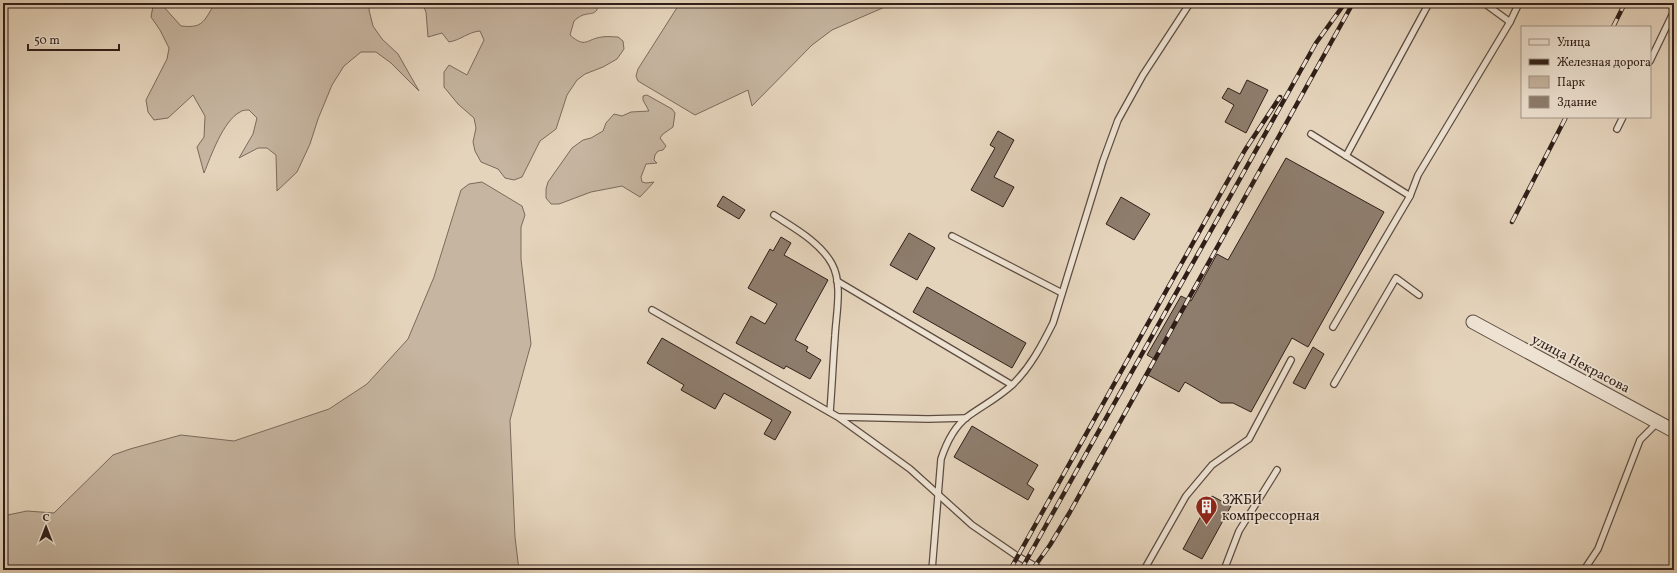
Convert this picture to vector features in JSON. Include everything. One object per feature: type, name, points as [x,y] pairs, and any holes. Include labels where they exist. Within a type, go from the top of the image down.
[{"type":"street","name":"улица Некрасова","points":[[1473,322],[1674,431]]},
{"type":"lane","points":[[932,570],[941,459],[945,445],[966,418],[1012,385],[1023,374],[1044,341],[1053,323],[1103,161],[1118,120],[1143,76],[1190,3]]},
{"type":"lane","points":[[1346,156],[1429,3]]},
{"type":"lane","points":[[1484,3],[1510,22]]},
{"type":"lane","points":[[1333,327],[1410,196],[1418,175],[1510,22],[1519,3]]},
{"type":"lane","points":[[1651,59],[1674,11]]},
{"type":"lane","points":[[1617,129],[1622,118]]},
{"type":"lane","points":[[1311,134],[1410,196]]},
{"type":"lane","points":[[774,215],[800,232],[819,248],[831,263],[836,273],[837,281],[830,412]]},
{"type":"lane","points":[[952,236],[1062,292]]},
{"type":"lane","points":[[1334,384],[1396,278],[1419,295]]},
{"type":"lane","points":[[837,281],[1012,385]]},
{"type":"lane","points":[[652,310],[838,417],[893,457],[938,494],[972,525],[1017,556],[1042,570]]},
{"type":"lane","points":[[1144,570],[1186,496],[1212,465],[1249,439],[1291,360]]},
{"type":"lane","points":[[838,417],[913,419],[966,418]]},
{"type":"lane","points":[[1584,570],[1598,549],[1640,440],[1659,422]]},
{"type":"lane","points":[[1224,570],[1239,531],[1277,470]]},
{"type":"green space","points":[[211,3],[370,3],[369,10],[373,26],[382,39],[398,54],[419,91],[391,63],[376,52],[361,52],[344,66],[332,85],[318,119],[310,144],[297,172],[277,191],[276,155],[267,148],[258,148],[239,158],[253,134],[257,118],[249,110],[241,111],[228,123],[218,140],[204,173],[197,147],[204,137],[205,116],[193,95],[168,118],[154,120],[148,112],[146,100],[167,59],[169,48],[160,30],[151,17],[153,6],[163,6],[181,26],[193,26],[200,24],[206,18],[212,8]]},
{"type":"green space","points":[[422,3],[600,3],[595,12],[582,15],[574,21],[570,35],[580,42],[586,42],[602,37],[618,37],[623,41],[624,49],[617,59],[603,67],[585,74],[577,80],[567,95],[556,129],[540,141],[522,177],[514,180],[505,178],[498,169],[481,162],[475,151],[473,142],[476,128],[474,118],[458,104],[444,87],[444,72],[449,65],[467,75],[484,40],[480,31],[449,42],[442,33],[428,37],[426,12]]},
{"type":"green space","points":[[680,3],[894,3],[832,30],[812,45],[752,106],[748,90],[695,115],[638,81],[636,76],[638,69]]},
{"type":"green space","points":[[647,95],[672,109],[675,113],[673,127],[660,138],[666,146],[655,155],[654,160],[657,163],[646,164],[641,177],[642,182],[654,182],[640,197],[622,186],[591,192],[559,204],[551,204],[546,198],[548,182],[572,148],[583,140],[591,138],[603,131],[606,123],[614,114],[622,116],[631,112],[649,111],[643,100],[643,96]]},
{"type":"green space","points":[[482,182],[522,206],[525,215],[521,227],[521,259],[531,344],[510,420],[515,537],[519,570],[3,570],[3,516],[27,511],[54,513],[113,455],[181,435],[234,441],[329,409],[367,384],[408,339],[434,277],[461,190],[469,184]]},
{"type":"building","points":[[1247,80],[1268,90],[1246,133],[1225,122],[1234,105],[1222,98],[1228,88],[1240,94]]},
{"type":"building","points":[[998,131],[1014,140],[994,177],[1014,187],[1003,207],[971,190],[995,148],[990,145]]},
{"type":"building","points":[[1286,158],[1384,212],[1308,347],[1292,338],[1251,412],[1233,403],[1221,403],[1185,382],[1179,392],[1148,375],[1156,360],[1147,355],[1181,296],[1191,301],[1217,254],[1228,260]]},
{"type":"building","points":[[723,196],[745,210],[739,219],[717,206]]},
{"type":"building","points":[[1121,197],[1150,214],[1134,240],[1106,224]]},
{"type":"building","points":[[909,233],[935,248],[917,280],[890,265]]},
{"type":"building","points":[[781,237],[791,243],[784,255],[828,280],[795,340],[808,347],[806,351],[821,360],[810,379],[786,366],[784,369],[736,343],[751,316],[765,324],[777,304],[748,288],[770,249],[773,251]]},
{"type":"building","points":[[927,287],[1026,343],[1012,368],[913,312]]},
{"type":"building","points":[[662,338],[791,412],[775,440],[764,434],[772,420],[724,393],[715,409],[681,390],[684,385],[647,363]]},
{"type":"building","points":[[1313,347],[1324,354],[1305,389],[1293,383]]},
{"type":"building","points":[[972,426],[1038,465],[1027,484],[1034,489],[1028,500],[954,457]]},
{"type":"building","name":"ЗЖБИ компрессорная","points":[[1212,496],[1231,506],[1202,559],[1183,549]]},
{"type":"railway","points":[[1021,570],[1316,43],[1345,3]]},
{"type":"railway","points":[[1032,570],[1050,545],[1070,512],[1353,3]]},
{"type":"railway","points":[[1614,26],[1625,3]]},
{"type":"railway","points":[[1010,570],[1245,150],[1280,97]]},
{"type":"railway","points":[[1512,222],[1565,118]]},
{"type":"place","name":"ЗЖБИ компрессорная","points":[[1207,526]]}]
